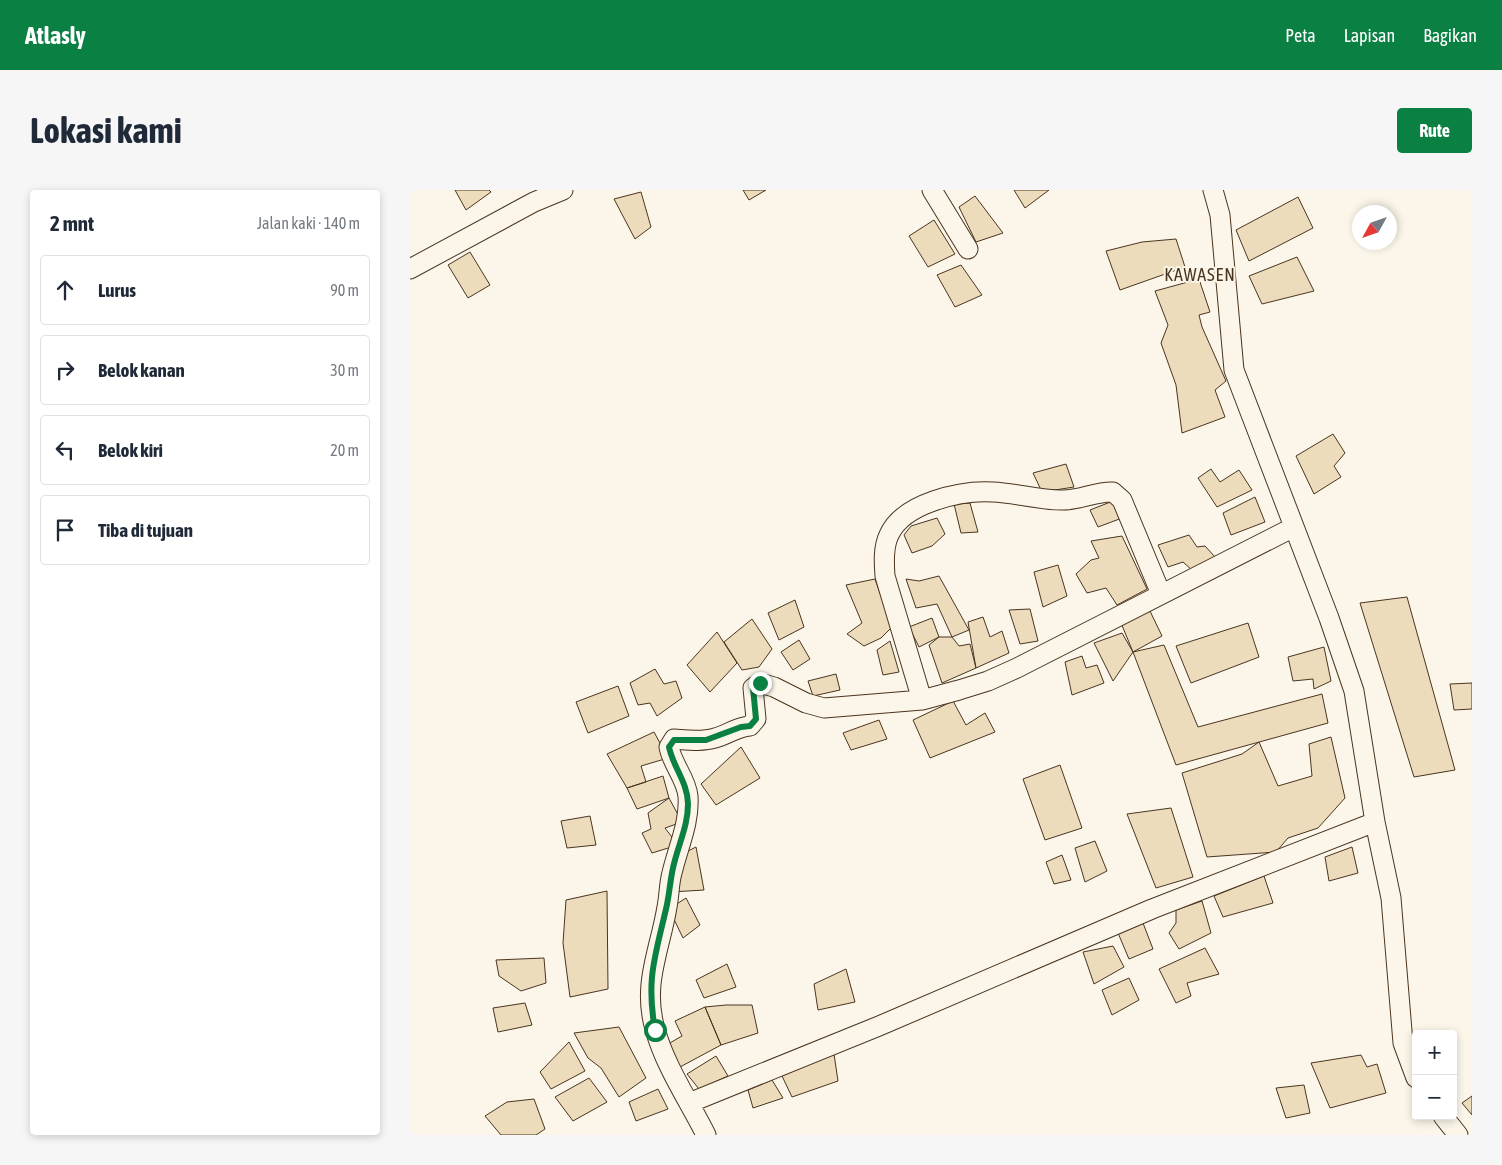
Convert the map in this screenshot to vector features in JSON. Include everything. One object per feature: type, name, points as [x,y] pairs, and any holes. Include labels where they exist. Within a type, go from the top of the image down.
[{"type":"street","points":[[410,269],[534,202],[562,190]]},
{"type":"street","points":[[932,190],[968,249]]},
{"type":"street","points":[[1213,190],[1220,215],[1234,370],[1354,691],[1375,822],[1390,898],[1403,1043],[1415,1075]]},
{"type":"street","points":[[922,700],[886,576],[884,557],[889,535],[899,520],[916,508],[953,496],[992,492],[1063,501],[1113,492],[1122,500],[1161,594]]},
{"type":"street","points":[[706,1135],[666,1058],[655,1030],[650,1004],[651,971],[667,906],[675,859],[688,816],[688,793],[671,760],[669,747],[674,740],[706,740],[741,727],[750,726],[756,719],[753,688],[760,683],[774,687],[806,704],[824,708],[922,700],[988,681],[1294,528]]},
{"type":"street","points":[[689,1102],[879,1026],[1152,909],[1375,822]]},
{"type":"street","points":[[1446,1120],[1458,1135]]},
{"type":"building","points":[[455,190],[489,190],[491,192],[466,210]]},
{"type":"building","points":[[743,190],[766,190],[749,200]]},
{"type":"building","points":[[1014,190],[1049,190],[1025,208]]},
{"type":"building","points":[[641,192],[651,227],[635,239],[614,199]]},
{"type":"building","points":[[975,196],[1003,233],[976,242],[959,207]]},
{"type":"building","points":[[1298,197],[1313,228],[1249,261],[1236,230]]},
{"type":"building","points":[[934,220],[955,254],[928,267],[909,236]]},
{"type":"building","points":[[1176,239],[1185,267],[1120,290],[1106,251],[1142,242]]},
{"type":"building","points":[[470,252],[490,285],[468,298],[448,265]]},
{"type":"building","points":[[1297,257],[1314,291],[1262,304],[1249,276]]},
{"type":"building","points":[[961,265],[982,295],[955,307],[937,275]]},
{"type":"building","points":[[1199,279],[1210,312],[1199,315],[1202,327],[1226,381],[1215,390],[1225,417],[1182,433],[1176,385],[1161,343],[1168,325],[1155,291]]},
{"type":"building","points":[[1333,434],[1345,453],[1334,466],[1341,477],[1314,494],[1296,456]]},
{"type":"building","points":[[1066,464],[1074,487],[1042,492],[1033,473]]},
{"type":"building","points":[[1211,469],[1220,482],[1239,470],[1252,490],[1217,507],[1198,478]]},
{"type":"building","points":[[1255,497],[1265,522],[1231,535],[1223,513]]},
{"type":"building","points":[[1113,501],[1122,518],[1098,527],[1090,510]]},
{"type":"building","points":[[970,503],[978,532],[961,533],[954,504]]},
{"type":"building","points":[[937,518],[945,534],[932,546],[912,553],[904,535],[911,526]]},
{"type":"building","points":[[1189,535],[1197,547],[1205,546],[1216,558],[1192,570],[1183,562],[1168,567],[1158,545]]},
{"type":"building","points":[[1122,536],[1147,589],[1117,605],[1106,588],[1087,593],[1076,574],[1091,560],[1099,558],[1091,541]]},
{"type":"building","points":[[1058,565],[1067,596],[1043,607],[1034,572]]},
{"type":"building","points":[[939,576],[969,630],[952,637],[937,604],[916,608],[906,579],[919,581]]},
{"type":"building","points":[[875,579],[892,627],[881,638],[864,646],[847,634],[862,623],[846,585]]},
{"type":"building","points":[[1407,597],[1455,770],[1414,777],[1360,603]]},
{"type":"building","points":[[795,600],[804,627],[779,640],[768,613]]},
{"type":"building","points":[[1030,609],[1038,641],[1020,644],[1009,610]]},
{"type":"building","points":[[1149,609],[1162,636],[1133,652],[1121,623]]},
{"type":"building","points":[[983,617],[990,637],[1002,631],[1009,653],[976,668],[968,622]]},
{"type":"building","points":[[932,618],[939,637],[919,647],[909,627]]},
{"type":"building","points":[[752,619],[772,649],[759,667],[742,670],[724,642]]},
{"type":"building","points":[[1248,623],[1259,657],[1191,683],[1176,646]]},
{"type":"building","points":[[717,632],[737,663],[710,692],[687,665]]},
{"type":"building","points":[[1122,633],[1133,652],[1113,681],[1094,643]]},
{"type":"building","points":[[939,637],[952,637],[959,646],[970,644],[976,668],[942,683],[929,645]]},
{"type":"building","points":[[799,640],[810,659],[793,670],[781,652]]},
{"type":"building","points":[[890,641],[899,672],[883,675],[877,650]]},
{"type":"building","points":[[1164,645],[1198,727],[1322,694],[1328,723],[1176,765],[1133,652]]},
{"type":"building","points":[[1324,647],[1331,681],[1314,689],[1313,679],[1293,681],[1288,657]]},
{"type":"building","points":[[1082,656],[1086,668],[1097,665],[1104,683],[1072,695],[1065,662]]},
{"type":"building","points":[[655,669],[664,684],[676,681],[682,698],[657,716],[650,703],[638,705],[630,683]]},
{"type":"building","points":[[836,674],[840,690],[813,696],[808,681]]},
{"type":"building","points":[[1472,683],[1472,709],[1454,710],[1450,684]]},
{"type":"building","points":[[618,686],[629,716],[588,733],[576,702]]},
{"type":"building","points":[[953,701],[966,725],[985,713],[995,732],[930,758],[913,720]]},
{"type":"building","points":[[879,720],[887,739],[851,750],[843,733]]},
{"type":"building","points":[[654,732],[668,758],[641,766],[646,782],[627,788],[607,754]]},
{"type":"building","points":[[1331,737],[1345,798],[1318,828],[1288,838],[1276,852],[1207,857],[1182,773],[1242,754],[1259,742],[1278,786],[1312,776],[1309,744]]},
{"type":"building","points":[[741,747],[760,778],[716,805],[701,784]]},
{"type":"building","points":[[1060,765],[1082,828],[1045,840],[1023,779]]},
{"type":"building","points":[[663,776],[669,798],[637,809],[627,788]]},
{"type":"building","points":[[669,798],[682,822],[665,828],[678,845],[652,853],[642,833],[651,829],[648,813]]},
{"type":"building","points":[[1171,808],[1193,877],[1156,888],[1127,814]]},
{"type":"building","points":[[590,816],[596,845],[567,848],[561,821]]},
{"type":"building","points":[[1095,841],[1107,871],[1085,882],[1075,848]]},
{"type":"building","points":[[696,847],[704,890],[671,892],[686,852]]},
{"type":"building","points":[[1352,847],[1358,873],[1329,881],[1325,857]]},
{"type":"building","points":[[1062,855],[1071,880],[1054,884],[1046,862]]},
{"type":"building","points":[[1264,876],[1273,903],[1223,917],[1214,896]]},
{"type":"building","points":[[607,891],[608,989],[570,997],[563,943],[566,900]]},
{"type":"building","points":[[686,898],[700,925],[683,938],[669,909]]},
{"type":"building","points":[[1202,901],[1211,933],[1179,949],[1169,933],[1176,923],[1176,910]]},
{"type":"building","points":[[1143,923],[1153,949],[1129,959],[1118,933]]},
{"type":"building","points":[[1113,946],[1124,967],[1094,984],[1083,952]]},
{"type":"building","points":[[1205,948],[1219,974],[1187,983],[1191,996],[1176,1003],[1159,969]]},
{"type":"building","points":[[544,958],[546,983],[521,991],[499,976],[496,960]]},
{"type":"building","points":[[727,964],[736,987],[704,998],[696,980]]},
{"type":"building","points":[[846,969],[855,1002],[818,1010],[814,984]]},
{"type":"building","points":[[1129,978],[1139,1000],[1112,1015],[1102,990]]},
{"type":"building","points":[[525,1003],[532,1025],[498,1032],[493,1008]]},
{"type":"building","points":[[752,1005],[758,1033],[721,1045],[705,1007]]},
{"type":"building","points":[[705,1007],[721,1045],[680,1067],[668,1044],[682,1036],[675,1021]]},
{"type":"building","points":[[619,1027],[646,1078],[619,1097],[601,1068],[588,1058],[574,1033]]},
{"type":"building","points":[[569,1042],[585,1071],[551,1089],[540,1072]]},
{"type":"building","points":[[834,1054],[838,1081],[792,1097],[782,1076]]},
{"type":"building","points":[[1361,1055],[1367,1067],[1377,1064],[1386,1093],[1330,1108],[1311,1063]]},
{"type":"building","points":[[716,1056],[728,1076],[699,1089],[687,1074]]},
{"type":"building","points":[[589,1078],[607,1102],[573,1121],[555,1097]]},
{"type":"building","points":[[772,1080],[783,1098],[753,1108],[748,1090]]},
{"type":"building","points":[[1304,1085],[1310,1113],[1286,1118],[1276,1088]]},
{"type":"building","points":[[658,1089],[668,1109],[636,1121],[629,1102]]},
{"type":"building","points":[[1472,1096],[1472,1115],[1462,1103]]},
{"type":"building","points":[[534,1099],[545,1129],[536,1135],[501,1135],[485,1116],[507,1102]]},
{"type":"district","name":"KAWASEN","points":[[1200,275]]},
{"type":"route","points":[[655,1030],[650,1004],[651,971],[667,906],[668,889],[675,859],[688,816],[688,793],[683,780],[671,760],[669,747],[674,740],[718,738],[727,732],[750,726],[756,719],[753,688],[760,683]]}]
